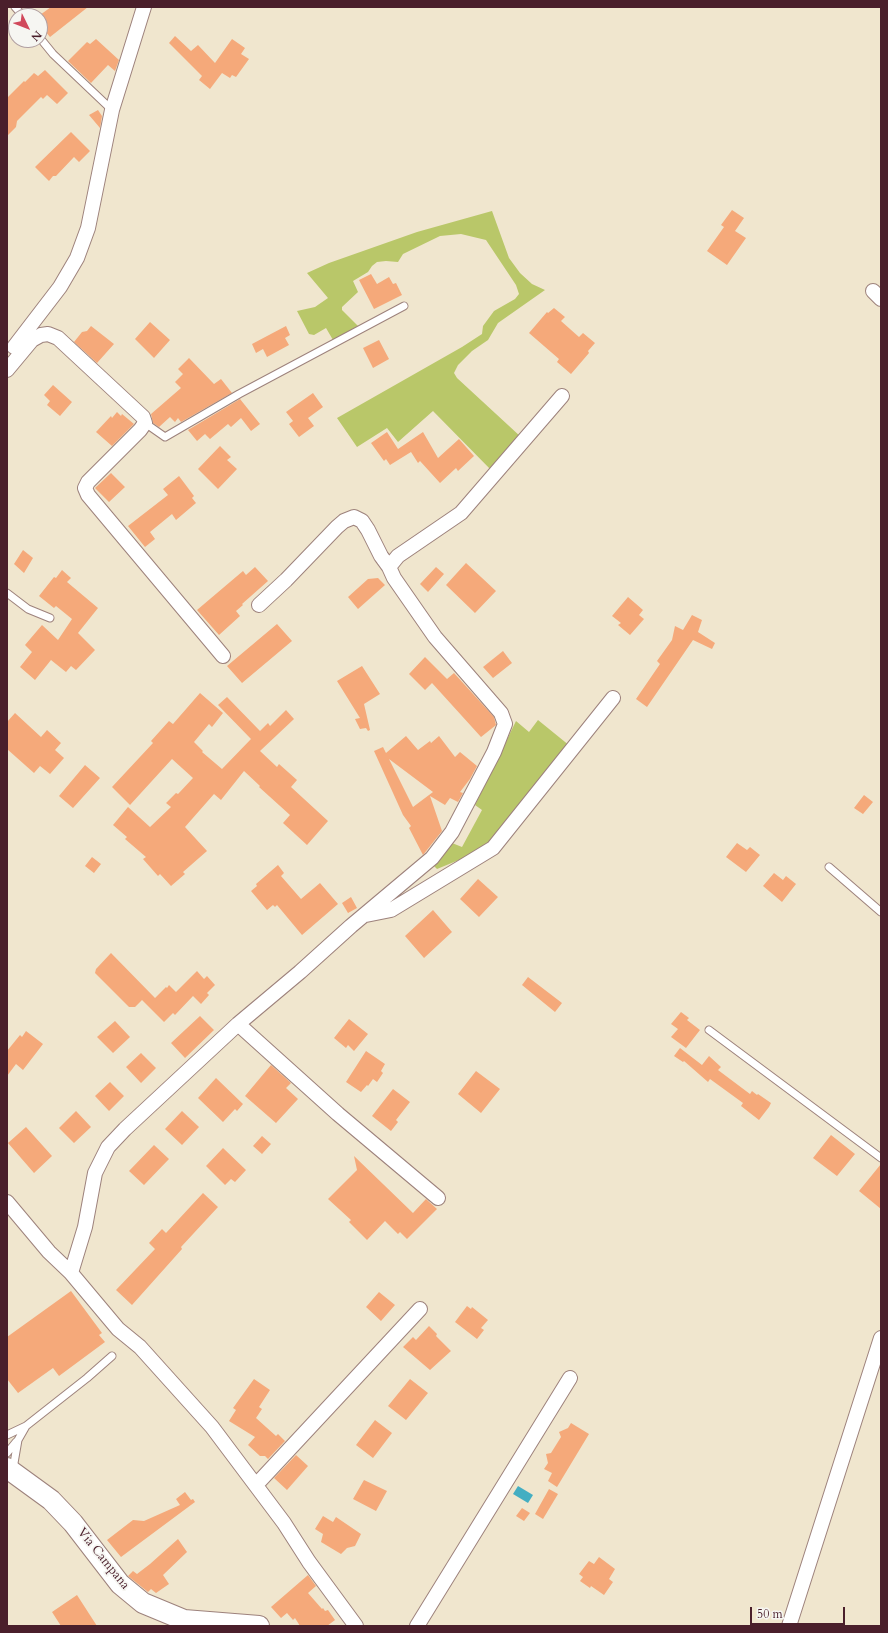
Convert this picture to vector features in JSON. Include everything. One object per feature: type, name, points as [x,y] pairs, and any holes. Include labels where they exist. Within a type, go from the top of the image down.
[{"type":"main road","name":"Via Campana","points":[[10,1470],[44,1494],[55,1504],[73,1523],[120,1584],[143,1603],[184,1620],[260,1626]]},
{"type":"street","points":[[7,357],[60,287],[77,258],[88,228],[112,110],[144,7]]},
{"type":"street","points":[[7,370],[32,340],[41,335],[48,334],[58,338],[143,417],[145,423],[140,430],[88,482],[85,488],[88,495],[223,656]]},
{"type":"street","points":[[389,567],[398,556],[461,513],[562,396]]},
{"type":"street","points":[[71,1273],[85,1227],[95,1173],[108,1147],[142,1113],[238,1024],[432,858],[452,832],[494,752],[505,724],[501,713],[435,637],[394,578],[389,567],[380,556],[368,530],[362,522],[354,517],[344,521],[337,527],[286,580],[259,605]]},
{"type":"street","points":[[364,915],[391,910],[493,848],[613,698]]},
{"type":"street","points":[[238,1024],[338,1114],[438,1198]]},
{"type":"street","points":[[7,1202],[49,1252],[71,1273],[118,1329],[140,1347],[212,1427],[284,1523],[309,1562],[356,1626]]},
{"type":"street","points":[[256,1485],[420,1309]]},
{"type":"street","points":[[789,1626],[881,1338]]},
{"type":"street","points":[[416,1626],[570,1378]]},
{"type":"lane","points":[[48,48],[112,110]]},
{"type":"lane","points":[[145,423],[165,436],[239,394],[404,306]]},
{"type":"lane","points":[[7,593],[28,609],[50,618]]},
{"type":"lane","points":[[829,867],[881,912]]},
{"type":"lane","points":[[709,1030],[881,1158]]},
{"type":"lane","points":[[8,1435],[26,1426],[87,1378],[112,1356]]},
{"type":"lane","points":[[7,1453],[18,1440],[26,1426]]},
{"type":"lane","points":[[10,1470],[18,1440]]},
{"type":"green space","points":[[492,211],[509,258],[520,273],[532,284],[545,290],[498,323],[488,340],[472,351],[458,365],[454,373],[457,378],[521,437],[493,472],[433,411],[398,442],[387,428],[357,447],[337,418],[462,347],[482,334],[483,326],[494,311],[515,299],[519,294],[516,285],[486,240],[461,234],[440,236],[403,254],[398,262],[377,262],[368,272],[353,281],[358,292],[342,307],[342,310],[358,326],[333,340],[326,328],[314,335],[309,334],[297,311],[315,307],[328,298],[307,273],[329,263],[417,232]]},
{"type":"green space","points":[[538,720],[570,746],[486,846],[476,853],[437,869],[433,865],[452,843],[462,847],[482,810],[475,805],[516,721],[529,732]]},
{"type":"water","points":[[518,1486],[533,1495],[528,1503],[513,1494]]},
{"type":"building","points":[[51,7],[88,7],[50,37],[48,35],[48,9]]},
{"type":"building","points":[[175,36],[191,51],[198,45],[215,63],[232,39],[245,48],[241,54],[249,59],[236,77],[232,75],[230,78],[222,73],[210,89],[199,80],[202,76],[169,43]]},
{"type":"building","points":[[96,39],[119,60],[115,71],[108,65],[91,83],[68,61],[87,42],[90,44]]},
{"type":"building","points":[[45,70],[68,93],[57,104],[47,95],[43,99],[41,97],[17,121],[16,127],[7,136],[7,98],[34,73],[38,76]]},
{"type":"building","points":[[98,110],[102,116],[100,128],[89,115]]},
{"type":"building","points":[[71,132],[90,151],[79,162],[74,157],[56,176],[53,176],[49,181],[35,167]]},
{"type":"building","points":[[732,210],[744,218],[735,231],[746,238],[727,265],[707,251],[724,227],[721,225]]},
{"type":"building","points":[[371,274],[377,284],[389,277],[393,284],[396,283],[402,295],[374,309],[359,280]]},
{"type":"building","points":[[554,308],[565,317],[561,321],[579,337],[583,333],[595,343],[588,351],[589,353],[571,374],[557,362],[559,359],[529,333],[547,312],[548,313]]},
{"type":"building","points":[[150,322],[170,340],[154,358],[135,339]]},
{"type":"building","points":[[91,326],[114,344],[97,363],[74,342],[82,332],[87,331]]},
{"type":"building","points":[[286,326],[290,335],[285,338],[289,345],[267,357],[263,349],[256,353],[252,344]]},
{"type":"building","points":[[379,340],[389,359],[373,368],[363,348]]},
{"type":"building","points":[[189,358],[214,384],[221,379],[232,393],[181,422],[178,418],[175,422],[170,417],[159,427],[153,423],[151,414],[181,388],[175,382],[183,374],[178,369]]},
{"type":"building","points":[[53,385],[72,402],[60,416],[47,405],[50,401],[44,395]]},
{"type":"building","points":[[313,393],[323,407],[308,418],[314,426],[299,437],[289,424],[293,421],[286,412]]},
{"type":"building","points":[[240,399],[260,424],[251,431],[241,418],[231,427],[228,424],[210,439],[205,434],[197,441],[188,430]]},
{"type":"building","points":[[117,412],[121,416],[122,414],[134,424],[112,446],[96,432],[111,416],[112,418]]},
{"type":"building","points":[[387,432],[398,449],[423,432],[438,458],[459,439],[474,456],[458,471],[456,468],[440,483],[420,461],[418,463],[411,452],[390,465],[386,459],[384,461],[371,443]]},
{"type":"building","points":[[220,446],[231,457],[227,460],[237,469],[218,489],[198,469]]},
{"type":"building","points":[[111,473],[125,487],[109,502],[95,488]]},
{"type":"building","points":[[179,476],[194,496],[192,498],[196,503],[176,520],[172,514],[150,532],[155,539],[145,547],[128,526],[168,495],[163,489]]},
{"type":"building","points":[[23,550],[33,558],[24,573],[14,564]]},
{"type":"building","points":[[466,563],[496,591],[475,613],[446,585]]},
{"type":"building","points":[[255,567],[268,581],[242,604],[243,605],[236,611],[240,616],[219,635],[197,610],[243,571],[246,575]]},
{"type":"building","points":[[436,567],[444,574],[428,592],[420,584]]},
{"type":"building","points":[[62,570],[71,578],[67,582],[98,608],[78,633],[95,650],[76,670],[71,666],[66,672],[51,660],[35,680],[20,667],[32,652],[25,645],[42,625],[58,640],[72,619],[56,606],[54,608],[39,596],[54,577],[56,578]]},
{"type":"building","points":[[378,578],[385,585],[358,609],[348,597],[368,579]]},
{"type":"building","points":[[628,597],[643,610],[639,615],[644,619],[630,635],[618,625],[621,623],[612,616]]},
{"type":"building","points":[[692,615],[702,620],[698,632],[715,643],[712,649],[693,640],[647,707],[636,699],[660,664],[657,661],[672,640],[675,626],[683,630]]},
{"type":"building","points":[[277,624],[292,641],[242,683],[227,666]]},
{"type":"building","points":[[503,651],[512,663],[493,678],[483,667]]},
{"type":"building","points":[[425,657],[447,679],[454,673],[494,717],[496,725],[481,737],[432,683],[425,690],[409,674]]},
{"type":"building","points":[[362,666],[380,694],[364,704],[370,730],[368,731],[366,728],[360,729],[355,719],[360,718],[337,681]]},
{"type":"building","points":[[200,693],[223,713],[212,727],[209,724],[194,742],[203,751],[202,752],[222,769],[251,739],[218,705],[227,697],[260,731],[268,723],[270,726],[286,710],[294,719],[260,751],[277,767],[279,764],[297,780],[291,787],[328,821],[307,845],[283,823],[290,815],[244,771],[221,800],[214,794],[185,827],[207,851],[183,872],[185,874],[171,886],[160,874],[158,876],[143,859],[146,857],[125,839],[127,837],[113,825],[128,807],[150,827],[171,807],[166,803],[176,793],[178,794],[193,778],[172,759],[130,805],[112,787],[153,743],[151,741],[169,721],[173,724]]},
{"type":"building","points":[[15,713],[41,737],[47,730],[61,743],[55,750],[64,758],[50,774],[40,766],[34,773],[7,749],[7,722]]},
{"type":"building","points":[[406,736],[418,750],[430,741],[431,743],[439,736],[455,757],[460,752],[477,766],[470,779],[460,792],[463,793],[458,802],[450,798],[445,805],[430,796],[442,831],[423,855],[409,828],[411,826],[403,815],[374,751],[383,747],[386,753]],"holes":[[[389,759],[433,792],[413,807]]]},
{"type":"building","points":[[85,765],[100,778],[73,808],[59,796]]},
{"type":"building","points":[[864,795],[873,802],[863,814],[854,808]]},
{"type":"building","points":[[737,843],[747,850],[750,847],[760,855],[746,872],[726,857]]},
{"type":"building","points":[[92,857],[101,864],[94,873],[85,866]]},
{"type":"building","points":[[278,865],[284,873],[281,876],[301,899],[320,883],[338,904],[302,935],[277,905],[275,907],[273,905],[267,910],[251,891],[257,886],[256,884]]},
{"type":"building","points":[[774,873],[783,880],[786,876],[796,884],[782,902],[763,886]]},
{"type":"building","points":[[478,879],[498,897],[479,917],[460,899]]},
{"type":"building","points":[[351,897],[357,908],[348,913],[342,903]]},
{"type":"building","points":[[433,910],[452,932],[424,958],[405,936]]},
{"type":"building","points":[[111,953],[155,998],[169,985],[176,992],[197,971],[204,979],[207,976],[215,985],[207,993],[209,995],[201,1004],[193,996],[175,1015],[173,1013],[164,1022],[142,1000],[135,1007],[129,1007],[95,973],[96,969]]},
{"type":"building","points":[[528,977],[562,1003],[555,1012],[522,985]]},
{"type":"building","points":[[681,1012],[689,1018],[687,1020],[700,1030],[686,1048],[671,1037],[678,1029],[671,1024]]},
{"type":"building","points":[[200,1016],[214,1030],[185,1058],[171,1043]]},
{"type":"building","points":[[349,1019],[368,1034],[354,1051],[348,1045],[346,1048],[334,1038]]},
{"type":"building","points":[[115,1021],[130,1037],[113,1053],[97,1037]]},
{"type":"building","points":[[26,1031],[43,1044],[23,1070],[16,1064],[7,1076],[7,1051],[20,1035],[22,1037]]},
{"type":"building","points":[[680,1048],[702,1065],[709,1056],[721,1067],[718,1070],[750,1094],[752,1091],[771,1103],[759,1120],[741,1106],[743,1103],[710,1079],[708,1082],[684,1061],[683,1062],[674,1056]]},
{"type":"building","points":[[366,1051],[385,1064],[381,1071],[383,1073],[377,1082],[373,1079],[361,1092],[346,1082]]},
{"type":"building","points":[[141,1053],[156,1068],[141,1083],[126,1067]]},
{"type":"building","points":[[271,1065],[291,1083],[286,1088],[298,1099],[276,1123],[245,1096]]},
{"type":"building","points":[[476,1071],[500,1089],[481,1113],[458,1094]]},
{"type":"building","points":[[216,1078],[243,1104],[237,1111],[235,1109],[223,1122],[198,1098]]},
{"type":"building","points":[[110,1082],[124,1096],[109,1111],[95,1096]]},
{"type":"building","points":[[393,1089],[410,1102],[396,1120],[398,1122],[391,1131],[372,1116]]},
{"type":"building","points":[[76,1111],[91,1127],[74,1143],[59,1128]]},
{"type":"building","points":[[182,1111],[199,1127],[182,1145],[165,1129]]},
{"type":"building","points":[[26,1127],[52,1156],[34,1173],[8,1143]]},
{"type":"building","points":[[831,1135],[855,1154],[837,1176],[813,1158]]},
{"type":"building","points":[[262,1136],[271,1144],[262,1154],[253,1146]]},
{"type":"building","points":[[154,1145],[169,1159],[144,1185],[129,1171]]},
{"type":"building","points":[[223,1148],[246,1170],[235,1182],[231,1179],[225,1185],[206,1166]]},
{"type":"building","points":[[354,1156],[413,1213],[426,1199],[437,1209],[407,1239],[400,1232],[398,1234],[385,1221],[367,1240],[349,1222],[351,1220],[328,1199],[357,1170]]},
{"type":"building","points":[[881,1164],[881,1209],[859,1191]]},
{"type":"building","points":[[203,1193],[218,1207],[181,1247],[182,1249],[132,1305],[116,1290],[155,1249],[149,1243],[162,1229],[166,1233]]},
{"type":"building","points":[[71,1291],[102,1333],[99,1335],[105,1342],[59,1376],[53,1368],[18,1393],[7,1379],[7,1337]]},
{"type":"building","points":[[379,1292],[395,1305],[381,1321],[366,1307]]},
{"type":"building","points":[[467,1306],[471,1309],[472,1307],[488,1320],[481,1328],[484,1330],[477,1339],[455,1322]]},
{"type":"building","points":[[429,1326],[437,1334],[436,1336],[451,1351],[430,1370],[403,1347],[413,1337],[416,1340]]},
{"type":"building","points":[[254,1379],[270,1390],[259,1407],[262,1409],[256,1418],[276,1436],[278,1434],[285,1441],[268,1459],[265,1456],[260,1456],[248,1445],[255,1437],[229,1421],[236,1410],[233,1408]]},
{"type":"building","points":[[410,1379],[428,1393],[406,1420],[388,1406]]},
{"type":"building","points":[[375,1420],[392,1433],[373,1458],[356,1445]]},
{"type":"building","points":[[571,1423],[589,1434],[557,1487],[548,1481],[552,1473],[544,1469],[548,1463],[546,1454],[551,1453],[561,1437],[559,1432],[568,1428]]},
{"type":"building","points":[[296,1455],[308,1466],[287,1490],[274,1478]]},
{"type":"building","points":[[364,1480],[387,1491],[376,1511],[353,1499]]},
{"type":"building","points":[[549,1489],[558,1494],[543,1519],[535,1514]]},
{"type":"building","points":[[185,1492],[191,1500],[193,1499],[195,1502],[121,1557],[107,1540],[133,1520],[144,1521],[180,1505],[176,1499]]},
{"type":"building","points":[[522,1508],[530,1513],[524,1521],[516,1516]]},
{"type":"building","points":[[323,1516],[333,1522],[336,1517],[361,1534],[355,1546],[347,1548],[341,1554],[321,1542],[323,1534],[315,1529]]},
{"type":"building","points":[[178,1539],[187,1552],[163,1575],[169,1584],[156,1593],[151,1589],[148,1592],[128,1576],[133,1571],[137,1574]]},
{"type":"building","points":[[599,1557],[615,1569],[609,1579],[613,1582],[604,1595],[591,1586],[590,1588],[580,1581],[583,1577],[579,1574],[589,1561],[594,1564]]},
{"type":"building","points":[[308,1575],[316,1586],[308,1593],[322,1609],[323,1608],[325,1611],[328,1610],[335,1620],[327,1626],[300,1626],[295,1618],[293,1620],[287,1613],[281,1618],[271,1607]]},
{"type":"building","points":[[77,1595],[97,1626],[61,1626],[52,1612]]}]
